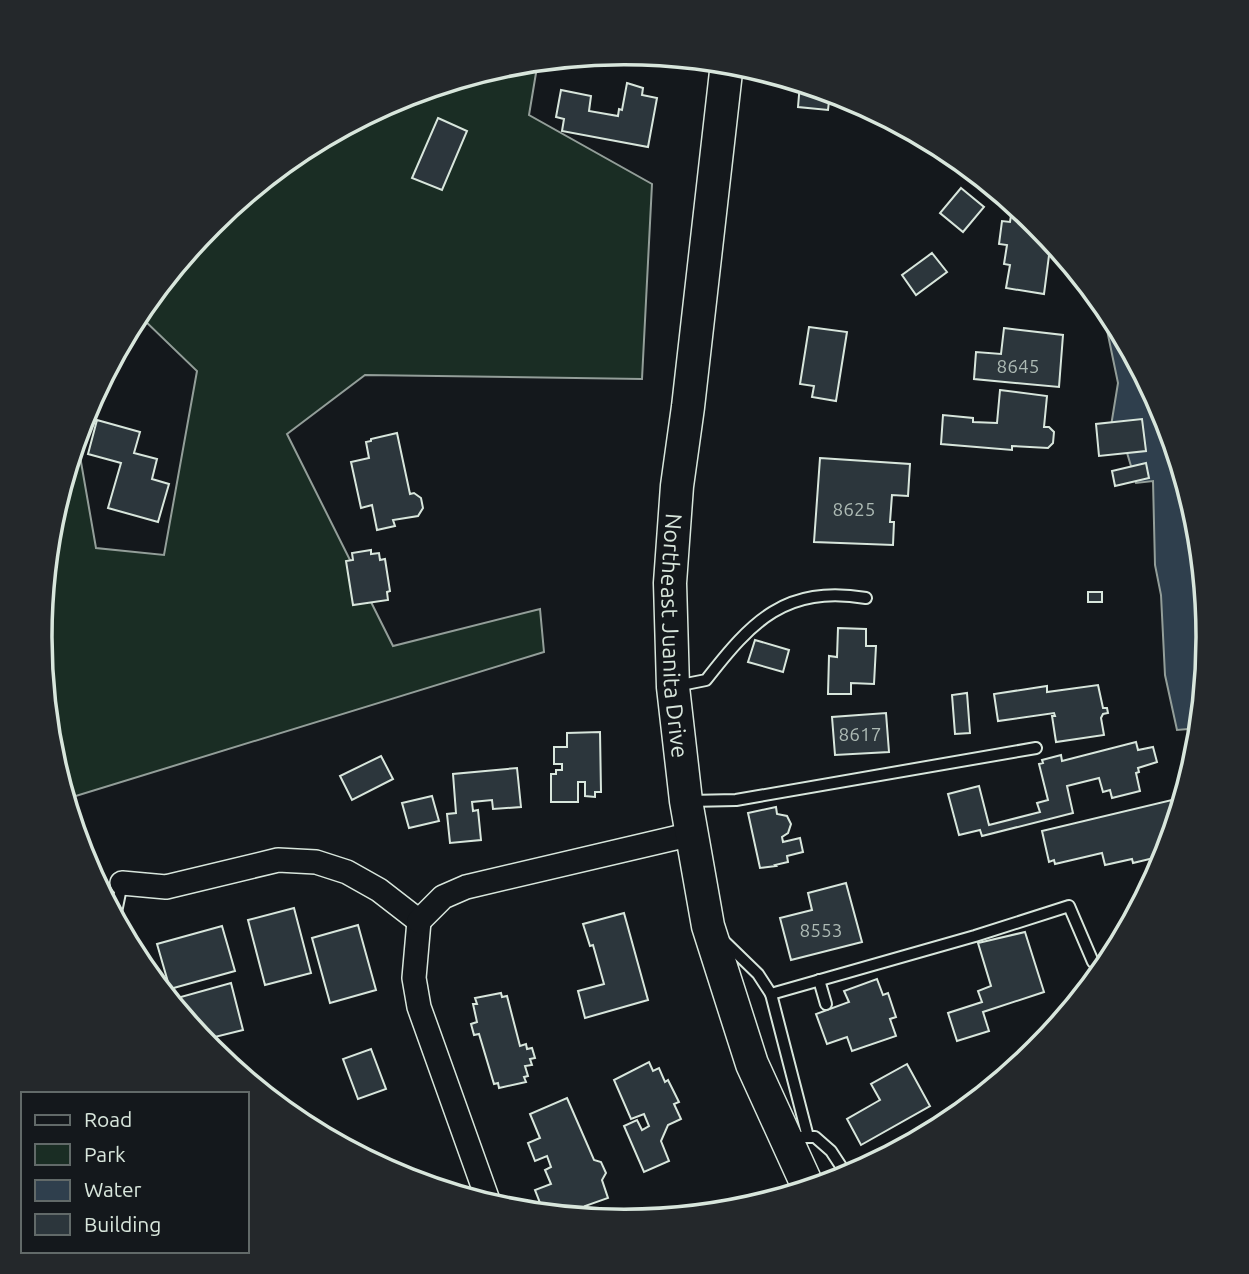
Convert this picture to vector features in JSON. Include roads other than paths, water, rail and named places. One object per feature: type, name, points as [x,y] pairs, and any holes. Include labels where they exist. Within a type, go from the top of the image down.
[{"type":"main road","name":"Northeast Juanita Drive","points":[[726,74],[677,486],[670,583],[673,687],[686,801],[708,926],[752,1064],[796,1137],[807,1179]]},
{"type":"street","points":[[485,1192],[419,1007],[414,978],[419,921],[443,897],[466,887],[692,834]]},
{"type":"street","points":[[122,883],[166,887],[278,860],[316,862],[347,872],[379,890],[419,921]]},
{"type":"lane","points":[[673,687],[706,680],[731,646],[776,609],[809,596],[844,594],[866,598]]},
{"type":"lane","points":[[686,801],[736,800],[1036,748]]},
{"type":"lane","points":[[118,903],[122,883]]},
{"type":"lane","points":[[771,994],[1069,906],[1093,962]]},
{"type":"lane","points":[[708,926],[758,974],[771,994],[796,1137],[815,1137],[831,1151],[841,1166]]},
{"type":"lane","points":[[819,980],[826,1004]]},
{"type":"water","points":[[1107,330],[1138,384],[1153,418],[1166,453],[1186,525],[1192,562],[1196,637],[1189,729],[1177,730],[1165,675],[1161,595],[1155,565],[1153,481],[1136,483],[1125,446],[1111,426],[1118,383]]}]
